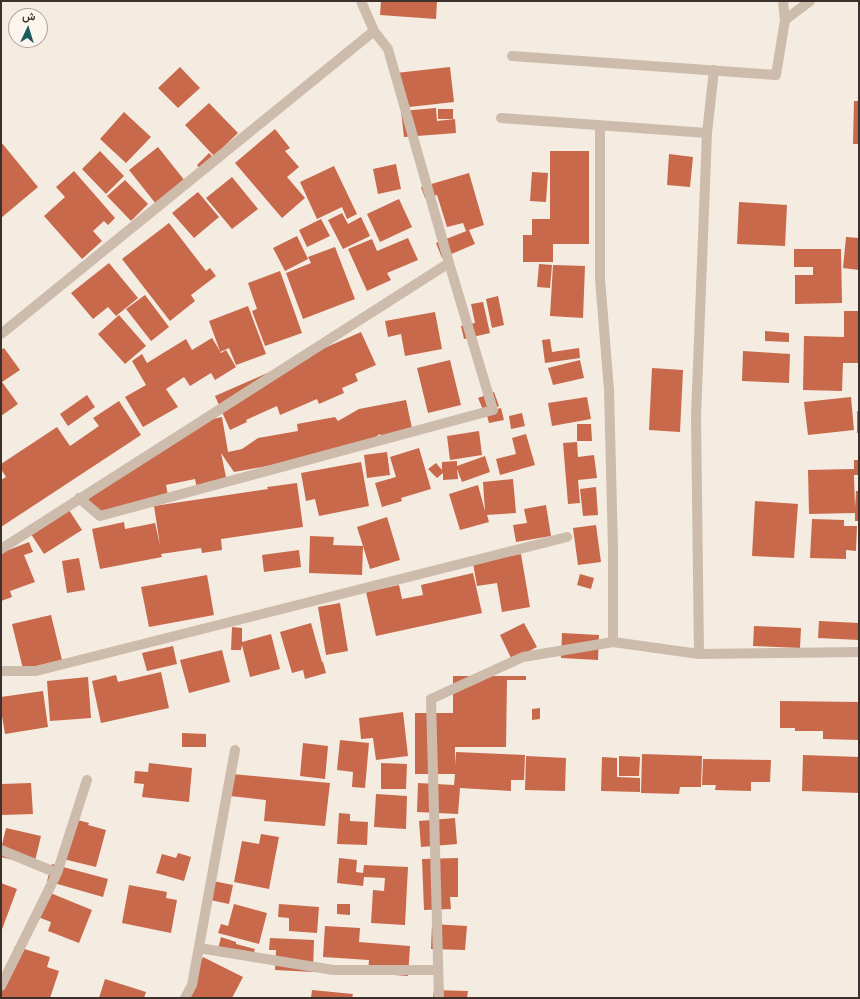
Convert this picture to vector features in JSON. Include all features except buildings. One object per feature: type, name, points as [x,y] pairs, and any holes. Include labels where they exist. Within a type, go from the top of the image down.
[{"type":"street","points":[[79,498],[100,516],[493,410],[388,49],[374,31],[361,1]]},
{"type":"street","points":[[512,56],[776,75],[785,20],[783,1]]},
{"type":"street","points":[[785,20],[810,1]]},
{"type":"street","points":[[1,334],[374,31]]},
{"type":"street","points":[[699,654],[696,416],[708,132],[714,70]]},
{"type":"street","points":[[501,118],[708,132]]},
{"type":"street","points":[[600,125],[600,279],[609,390],[613,549],[613,642]]},
{"type":"street","points":[[1,549],[449,263]]},
{"type":"street","points":[[1,672],[36,671],[566,537]]},
{"type":"street","points":[[439,998],[431,699],[524,657],[613,642],[699,654],[859,652]]},
{"type":"street","points":[[185,998],[192,985],[235,750]]},
{"type":"street","points":[[1,986],[58,873],[87,780]]},
{"type":"street","points":[[1,850],[58,873]]},
{"type":"street","points":[[199,948],[333,970],[438,970]]}]
